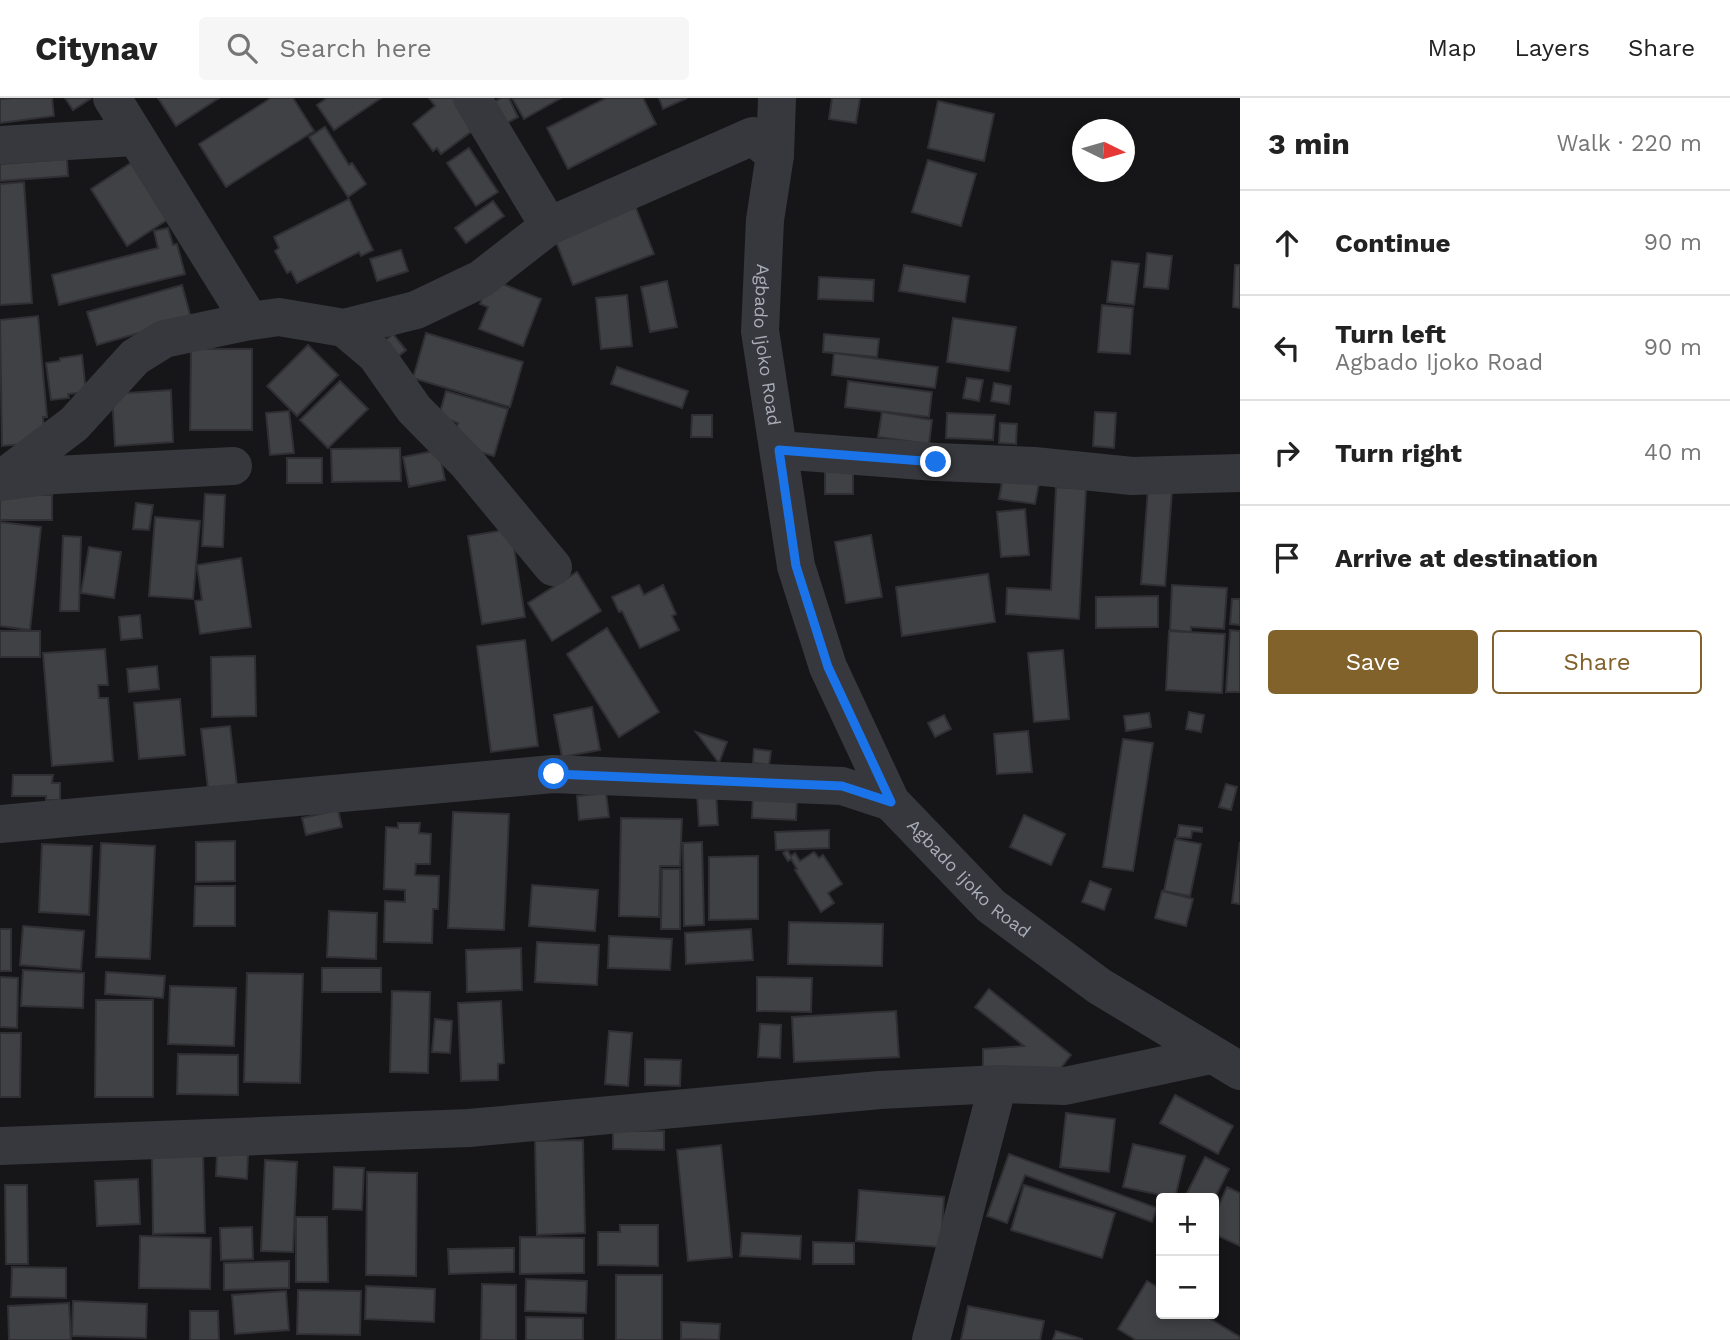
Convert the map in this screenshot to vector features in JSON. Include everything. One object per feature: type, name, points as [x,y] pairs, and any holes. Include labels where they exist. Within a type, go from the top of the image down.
[{"type":"street","points":[[112,98],[250,321]]},
{"type":"street","points":[[472,98],[549,226]]},
{"type":"street","name":"Agbado Ijoko Road","points":[[777,98],[775,155],[765,220],[760,331],[796,566],[828,667],[891,802],[991,906],[1099,986],[1226,1063]]},
{"type":"street","points":[[0,481],[74,424],[135,357],[164,339],[279,317],[344,328],[416,310],[481,279],[549,226],[752,136],[775,155]]},
{"type":"street","points":[[0,145],[135,137]]},
{"type":"street","points":[[344,328],[376,355],[414,408],[467,463],[553,567]]},
{"type":"street","points":[[779,450],[936,462],[1034,466],[1132,476],[1240,473]]},
{"type":"street","points":[[0,481],[55,475],[233,466]]},
{"type":"street","points":[[0,824],[554,774],[842,786],[891,802]]},
{"type":"street","points":[[0,1146],[469,1128],[880,1090],[998,1084],[1065,1086],[1226,1063]]},
{"type":"street","points":[[931,1340],[998,1084]]},
{"type":"building","points":[[52,98],[54,116],[0,123],[0,99]]},
{"type":"building","points":[[65,98],[89,98],[90,99],[73,110]]},
{"type":"building","points":[[158,98],[219,98],[176,126]]},
{"type":"building","points":[[271,98],[293,98],[314,131],[226,187],[199,144]]},
{"type":"building","points":[[327,98],[381,98],[334,130],[317,105]]},
{"type":"building","points":[[429,98],[458,98],[479,126],[441,154],[437,148],[433,151],[413,124],[435,106]]},
{"type":"building","points":[[501,98],[509,98],[518,117],[501,126],[490,104]]},
{"type":"building","points":[[512,98],[561,98],[524,119]]},
{"type":"building","points":[[606,98],[643,98],[656,124],[568,169],[547,128]]},
{"type":"building","points":[[659,98],[687,98],[663,109]]},
{"type":"building","points":[[832,98],[860,98],[856,123],[829,119]]},
{"type":"building","points":[[938,101],[994,114],[984,161],[928,148]]},
{"type":"building","points":[[325,127],[349,165],[352,163],[366,184],[348,197],[309,137]]},
{"type":"building","points":[[469,148],[498,192],[476,206],[447,163]]},
{"type":"building","points":[[67,159],[68,176],[0,181],[0,164]]},
{"type":"building","points":[[928,160],[976,174],[961,226],[912,212]]},
{"type":"building","points":[[131,163],[167,220],[127,246],[91,189]]},
{"type":"building","points":[[24,182],[32,303],[0,305],[0,184]]},
{"type":"building","points":[[632,198],[654,254],[573,285],[551,229]]},
{"type":"building","points":[[349,199],[373,250],[361,256],[359,252],[297,283],[291,271],[287,273],[275,251],[279,248],[274,237]]},
{"type":"building","points":[[493,201],[504,216],[466,243],[455,228]]},
{"type":"building","points":[[168,228],[173,245],[177,244],[185,274],[59,305],[52,275],[158,248],[154,231]]},
{"type":"building","points":[[401,250],[408,271],[377,281],[370,259]]},
{"type":"building","points":[[1147,253],[1172,256],[1168,289],[1144,287]]},
{"type":"building","points":[[1112,261],[1139,264],[1134,305],[1107,302]]},
{"type":"building","points":[[904,265],[969,276],[965,302],[899,291]]},
{"type":"building","points":[[1235,265],[1240,265],[1240,308],[1233,307]]},
{"type":"building","points":[[819,277],[874,280],[873,301],[818,299]]},
{"type":"building","points":[[490,279],[541,299],[523,346],[479,329],[488,307],[480,304]]},
{"type":"building","points":[[667,281],[677,327],[650,332],[641,287]]},
{"type":"building","points":[[182,285],[191,318],[97,345],[87,312]]},
{"type":"building","points":[[627,295],[632,346],[601,349],[596,298]]},
{"type":"building","points":[[1102,305],[1133,308],[1130,354],[1098,352]]},
{"type":"building","points":[[38,316],[47,417],[43,417],[45,442],[2,446],[0,320]]},
{"type":"building","points":[[953,318],[1016,327],[1009,371],[947,362]]},
{"type":"building","points":[[426,333],[523,362],[510,407],[413,378]]},
{"type":"building","points":[[393,334],[406,350],[395,359],[375,349]]},
{"type":"building","points":[[824,334],[879,339],[877,357],[823,352]]},
{"type":"building","points":[[308,345],[338,375],[297,416],[267,386]]},
{"type":"building","points":[[191,349],[252,349],[252,430],[190,430]]},
{"type":"building","points":[[834,353],[938,367],[935,388],[832,375]]},
{"type":"building","points":[[82,355],[86,392],[51,400],[46,363]]},
{"type":"building","points":[[617,367],[688,391],[682,408],[611,384]]},
{"type":"building","points":[[967,378],[983,380],[979,401],[963,398]]},
{"type":"building","points":[[340,381],[368,409],[328,448],[300,420]]},
{"type":"building","points":[[848,381],[932,392],[929,417],[845,407]]},
{"type":"building","points":[[994,383],[1011,386],[1009,404],[991,401]]},
{"type":"building","points":[[171,390],[173,442],[115,446],[112,394]]},
{"type":"building","points":[[446,391],[508,409],[494,456],[452,444],[458,423],[439,416]]},
{"type":"building","points":[[289,411],[294,453],[270,455],[266,413]]},
{"type":"building","points":[[882,412],[932,420],[929,444],[878,437]]},
{"type":"building","points":[[1095,412],[1116,413],[1114,448],[1093,446]]},
{"type":"building","points":[[947,413],[995,415],[993,440],[946,438]]},
{"type":"building","points":[[692,415],[712,415],[712,437],[691,437]]},
{"type":"building","points":[[1000,423],[1017,424],[1016,444],[999,443]]},
{"type":"building","points":[[400,448],[401,481],[332,482],[331,449]]},
{"type":"building","points":[[439,450],[445,480],[409,487],[403,457]]},
{"type":"building","points":[[825,456],[853,456],[853,494],[825,494]]},
{"type":"building","points":[[287,458],[322,458],[322,483],[287,483]]},
{"type":"building","points":[[1003,477],[1039,483],[1035,504],[999,499]]},
{"type":"building","points":[[1056,487],[1086,489],[1079,619],[1006,614],[1007,588],[1051,590]]},
{"type":"building","points":[[1148,489],[1172,491],[1165,586],[1141,584]]},
{"type":"building","points":[[205,494],[225,495],[223,547],[202,546]]},
{"type":"building","points":[[0,495],[52,495],[52,520],[0,520]]},
{"type":"building","points":[[136,503],[153,505],[149,530],[133,529]]},
{"type":"building","points":[[1025,509],[1029,555],[1001,557],[997,512]]},
{"type":"building","points":[[155,517],[200,521],[193,599],[149,596]]},
{"type":"building","points":[[0,522],[41,527],[30,630],[0,626]]},
{"type":"building","points":[[511,529],[525,617],[482,624],[468,536]]},
{"type":"building","points":[[871,535],[882,597],[846,603],[835,542]]},
{"type":"building","points":[[63,536],[81,537],[79,611],[60,611]]},
{"type":"building","points":[[89,547],[121,552],[114,598],[81,593]]},
{"type":"building","points":[[241,558],[251,627],[200,634],[195,601],[202,600],[197,565]]},
{"type":"building","points":[[577,572],[601,611],[552,641],[528,603]]},
{"type":"building","points":[[988,574],[995,622],[902,636],[896,587]]},
{"type":"building","points":[[639,585],[644,595],[663,585],[676,614],[672,616],[679,630],[640,648],[612,597]]},
{"type":"building","points":[[1172,585],[1227,588],[1224,629],[1191,627],[1191,632],[1170,630]]},
{"type":"building","points":[[1158,596],[1158,627],[1096,628],[1096,597]]},
{"type":"building","points":[[1232,599],[1240,599],[1240,625],[1230,624]]},
{"type":"building","points":[[140,615],[142,638],[121,640],[119,617]]},
{"type":"building","points":[[607,628],[659,712],[619,737],[567,654]]},
{"type":"building","points":[[1230,630],[1240,631],[1240,692],[1226,692]]},
{"type":"building","points":[[0,631],[40,631],[40,657],[0,657]]},
{"type":"building","points":[[1169,631],[1225,634],[1222,693],[1166,690]]},
{"type":"building","points":[[525,640],[538,746],[491,752],[477,646]]},
{"type":"building","points":[[105,649],[108,685],[98,685],[99,698],[108,698],[113,761],[52,766],[43,653]]},
{"type":"building","points":[[1063,650],[1069,719],[1034,722],[1028,653]]},
{"type":"building","points":[[255,656],[256,716],[212,717],[211,657]]},
{"type":"building","points":[[157,666],[159,689],[129,692],[127,669]]},
{"type":"building","points":[[180,699],[185,755],[139,759],[134,703]]},
{"type":"building","points":[[592,707],[600,750],[562,757],[554,715]]},
{"type":"building","points":[[1189,712],[1204,715],[1201,732],[1186,729]]},
{"type":"building","points":[[1149,713],[1151,727],[1126,731],[1124,716]]},
{"type":"building","points":[[944,715],[951,729],[935,737],[928,723]]},
{"type":"building","points":[[230,726],[237,786],[208,789],[201,729]]},
{"type":"building","points":[[1028,731],[1032,772],[997,774],[994,734]]},
{"type":"building","points":[[696,732],[727,742],[719,763]]},
{"type":"building","points":[[1123,739],[1153,743],[1133,871],[1103,867]]},
{"type":"building","points":[[754,749],[771,751],[769,765],[753,763]]},
{"type":"building","points":[[13,775],[53,775],[52,783],[60,783],[60,800],[46,800],[46,796],[12,796]]},
{"type":"building","points":[[1226,784],[1237,787],[1231,810],[1219,807]]},
{"type":"building","points":[[753,792],[797,799],[796,820],[752,818]]},
{"type":"building","points":[[606,793],[609,817],[579,820],[577,796]]},
{"type":"building","points":[[716,793],[718,825],[699,826],[697,795]]},
{"type":"building","points":[[338,810],[342,827],[306,835],[302,818]]},
{"type":"building","points":[[453,812],[509,814],[504,930],[448,928]]},
{"type":"building","points":[[1024,815],[1065,834],[1051,865],[1010,847]]},
{"type":"building","points":[[621,818],[682,819],[680,866],[660,866],[659,917],[619,916]]},
{"type":"building","points":[[398,823],[420,823],[419,833],[431,834],[430,864],[416,864],[415,875],[439,876],[438,909],[433,909],[432,943],[384,942],[385,901],[405,902],[405,890],[384,889],[386,827],[398,828]]},
{"type":"building","points":[[1179,825],[1202,828],[1202,832],[1192,831],[1191,838],[1177,837]]},
{"type":"building","points":[[829,830],[829,848],[776,850],[775,832]]},
{"type":"building","points":[[1175,839],[1201,844],[1190,896],[1164,891]]},
{"type":"building","points":[[235,841],[235,881],[196,882],[196,842]]},
{"type":"building","points":[[702,842],[704,925],[684,926],[683,843]]},
{"type":"building","points":[[1240,842],[1240,904],[1232,903]]},
{"type":"building","points":[[101,843],[155,846],[150,959],[96,957]]},
{"type":"building","points":[[42,844],[92,846],[89,915],[39,912]]},
{"type":"building","points":[[787,850],[791,856],[795,853],[800,861],[814,852],[819,858],[823,855],[842,884],[828,893],[834,903],[821,912],[791,859],[788,861],[783,853]]},
{"type":"building","points":[[758,856],[758,919],[709,920],[709,857]]},
{"type":"building","points":[[662,869],[680,869],[680,929],[661,929]]},
{"type":"building","points":[[1090,881],[1111,889],[1104,910],[1082,902]]},
{"type":"building","points":[[532,885],[598,890],[595,931],[529,926]]},
{"type":"building","points":[[195,886],[235,886],[235,926],[194,926]]},
{"type":"building","points":[[1162,891],[1193,899],[1186,926],[1155,918]]},
{"type":"building","points":[[329,911],[377,913],[376,959],[327,957]]},
{"type":"building","points":[[789,922],[883,924],[882,966],[788,964]]},
{"type":"building","points":[[23,926],[84,931],[81,970],[20,965]]},
{"type":"building","points":[[0,929],[11,929],[11,971],[0,971]]},
{"type":"building","points":[[751,929],[753,960],[686,964],[685,933]]},
{"type":"building","points":[[609,936],[672,939],[670,970],[608,968]]},
{"type":"building","points":[[537,942],[599,945],[597,985],[535,982]]},
{"type":"building","points":[[521,948],[522,990],[467,992],[466,950]]},
{"type":"building","points":[[322,968],[381,968],[381,992],[322,992]]},
{"type":"building","points":[[23,970],[84,973],[83,1008],[21,1006]]},
{"type":"building","points":[[106,972],[165,976],[163,998],[105,994]]},
{"type":"building","points":[[247,973],[303,974],[300,1083],[244,1082]]},
{"type":"building","points":[[0,977],[18,978],[17,1028],[0,1027]]},
{"type":"building","points":[[757,977],[812,978],[811,1012],[757,1011]]},
{"type":"building","points":[[170,986],[236,988],[234,1046],[168,1044]]},
{"type":"building","points":[[989,989],[1071,1055],[1057,1073],[983,1070],[983,1049],[1024,1046],[975,1007]]},
{"type":"building","points":[[392,991],[430,992],[428,1073],[390,1072]]},
{"type":"building","points":[[96,1000],[153,1000],[153,1097],[95,1097]]},
{"type":"building","points":[[501,1001],[504,1063],[498,1064],[498,1080],[461,1081],[458,1003]]},
{"type":"building","points":[[896,1011],[899,1057],[794,1062],[792,1017]]},
{"type":"building","points":[[435,1019],[452,1021],[450,1053],[432,1052]]},
{"type":"building","points":[[760,1024],[781,1025],[780,1058],[758,1057]]},
{"type":"building","points":[[609,1031],[632,1033],[628,1086],[605,1084]]},
{"type":"building","points":[[0,1033],[21,1033],[20,1097],[0,1097]]},
{"type":"building","points":[[178,1054],[238,1055],[238,1095],[177,1094]]},
{"type":"building","points":[[645,1059],[681,1060],[680,1086],[645,1085]]},
{"type":"building","points":[[1175,1095],[1233,1126],[1218,1154],[1160,1123]]},
{"type":"building","points":[[1066,1113],[1115,1119],[1109,1172],[1060,1167]]},
{"type":"building","points":[[613,1131],[664,1131],[664,1150],[613,1149]]},
{"type":"building","points":[[583,1140],[585,1233],[537,1235],[535,1141]]},
{"type":"building","points":[[1133,1144],[1185,1156],[1176,1193],[1156,1194],[1123,1187]]},
{"type":"building","points":[[721,1145],[732,1257],[688,1261],[677,1150]]},
{"type":"building","points":[[203,1153],[205,1233],[153,1234],[152,1155]]},
{"type":"building","points":[[217,1153],[248,1155],[247,1179],[216,1176]]},
{"type":"building","points":[[1009,1154],[1156,1208],[1152,1222],[1025,1175],[1007,1223],[987,1216]]},
{"type":"building","points":[[1205,1157],[1229,1169],[1217,1193],[1187,1193]]},
{"type":"building","points":[[265,1160],[297,1162],[293,1252],[261,1251]]},
{"type":"building","points":[[334,1167],[364,1168],[362,1210],[333,1209]]},
{"type":"building","points":[[367,1172],[417,1173],[416,1276],[366,1275]]},
{"type":"building","points":[[138,1179],[140,1224],[97,1226],[95,1181]]},
{"type":"building","points":[[5,1185],[27,1185],[28,1264],[6,1264]]},
{"type":"building","points":[[1024,1185],[1115,1213],[1102,1258],[1011,1230]]},
{"type":"building","points":[[1227,1187],[1240,1193],[1240,1246],[1219,1236],[1219,1205]]},
{"type":"building","points":[[859,1190],[944,1197],[941,1247],[856,1241]]},
{"type":"building","points":[[296,1217],[327,1217],[328,1282],[296,1282]]},
{"type":"building","points":[[620,1225],[658,1225],[658,1266],[598,1265],[598,1232],[620,1232]]},
{"type":"building","points":[[252,1227],[253,1259],[221,1260],[220,1228]]},
{"type":"building","points":[[742,1233],[801,1236],[800,1259],[740,1256]]},
{"type":"building","points":[[140,1236],[211,1238],[210,1289],[139,1288]]},
{"type":"building","points":[[520,1237],[584,1238],[584,1273],[520,1274]]},
{"type":"building","points":[[813,1242],[854,1243],[854,1264],[813,1264]]},
{"type":"building","points":[[514,1248],[514,1272],[449,1274],[448,1249]]},
{"type":"building","points":[[289,1261],[289,1288],[224,1290],[224,1263]]},
{"type":"building","points":[[12,1267],[66,1268],[66,1298],[11,1297]]},
{"type":"building","points":[[616,1275],[662,1275],[662,1340],[616,1340]]},
{"type":"building","points":[[526,1279],[587,1281],[586,1313],[525,1311]]},
{"type":"building","points":[[1147,1281],[1156,1286],[1156,1319],[1210,1319],[1240,1337],[1240,1340],[1136,1340],[1118,1329]]},
{"type":"building","points":[[482,1284],[516,1285],[516,1340],[481,1340]]},
{"type":"building","points":[[366,1286],[435,1289],[434,1322],[365,1319]]},
{"type":"building","points":[[298,1290],[361,1291],[360,1335],[297,1334]]},
{"type":"building","points":[[286,1291],[289,1330],[235,1334],[232,1295]]},
{"type":"building","points":[[73,1301],[147,1304],[146,1338],[72,1336]]},
{"type":"building","points":[[69,1303],[71,1340],[9,1340],[8,1306]]},
{"type":"building","points":[[968,1306],[1044,1321],[1040,1340],[961,1340]]},
{"type":"building","points":[[190,1311],[218,1311],[219,1340],[190,1340]]},
{"type":"building","points":[[526,1317],[583,1318],[583,1340],[526,1340]]},
{"type":"building","points":[[681,1322],[720,1324],[719,1340],[681,1339]]},
{"type":"building","points":[[1056,1331],[1082,1339],[1082,1340],[1053,1340]]},
{"type":"route","points":[[554,774],[842,786],[891,802],[828,667],[796,566],[779,450],[936,462]]}]
